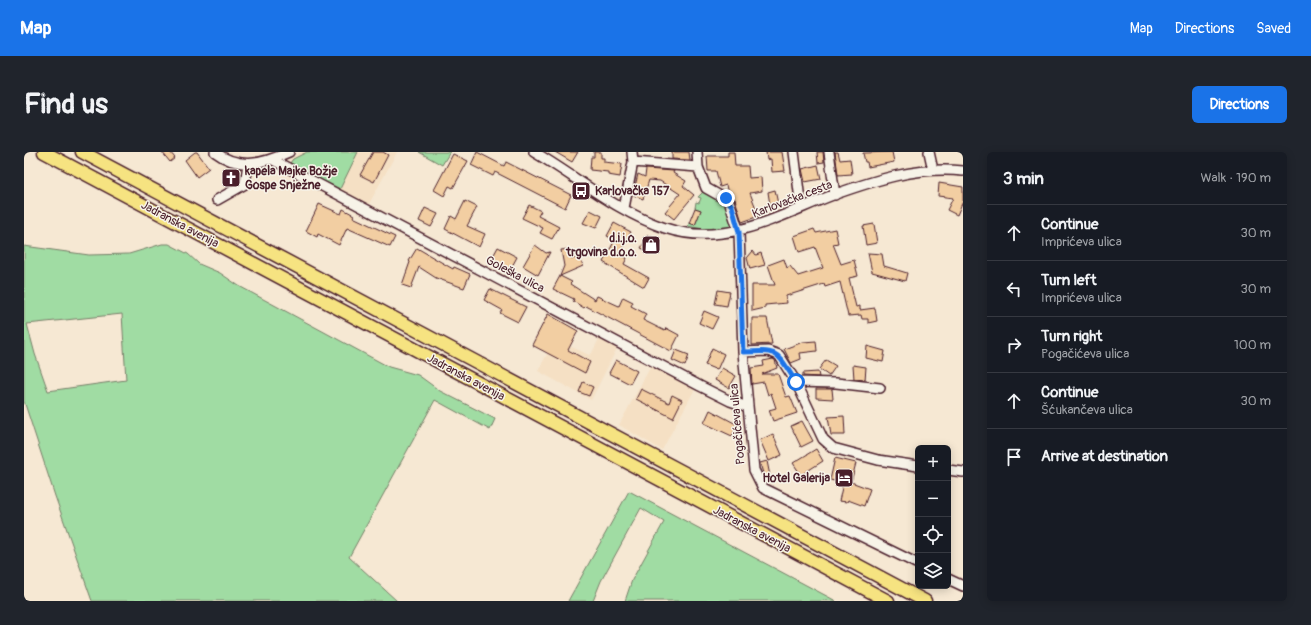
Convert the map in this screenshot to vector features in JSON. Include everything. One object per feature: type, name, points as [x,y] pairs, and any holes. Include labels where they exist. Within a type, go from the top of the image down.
[{"type":"main road","name":"Jadranska avenija","points":[[44,152],[888,601]]},
{"type":"main road","name":"Jadranska avenija","points":[[82,152],[925,601]]},
{"type":"street","points":[[215,152],[222,157],[248,164],[260,164],[273,160],[289,152]]},
{"type":"street","name":"Karlovačka cesta","points":[[534,152],[624,208],[658,225],[680,232],[710,235],[739,232],[835,195],[895,176],[933,170],[963,171]]},
{"type":"street","points":[[624,208],[633,162],[632,152]]},
{"type":"street","name":"Pogačićeva ulica","points":[[697,152],[698,167],[708,191],[729,201],[739,232],[743,352],[748,407],[754,470],[763,488],[915,563]]},
{"type":"street","points":[[794,152],[801,208]]},
{"type":"street","points":[[829,152],[835,195]]},
{"type":"street","points":[[930,152],[933,170]]},
{"type":"street","name":"Goleška ulica","points":[[273,160],[700,386],[730,401],[748,407]]},
{"type":"street","points":[[633,162],[698,167]]},
{"type":"street","points":[[217,200],[245,184],[248,164]]},
{"type":"street","points":[[743,352],[768,350],[779,355],[796,382],[823,439],[833,448],[878,460],[915,466]]},
{"type":"street","points":[[796,382],[880,388]]},
{"type":"street","points":[[951,470],[963,472]]},
{"type":"street","points":[[951,580],[963,586]]},
{"type":"shaded area","points":[[301,152],[397,152],[369,204],[294,167],[290,163],[290,159]]},
{"type":"shaded area","points":[[600,337],[618,346],[591,400],[538,371],[555,339],[589,355],[592,353]]},
{"type":"shaded area","points":[[652,364],[696,387],[662,450],[619,425]]},
{"type":"green space","points":[[307,152],[358,152],[340,189],[294,167],[290,163],[293,159]]},
{"type":"green space","points":[[419,152],[450,152],[442,165]]},
{"type":"green space","points":[[705,190],[726,203],[734,225],[719,230],[688,226],[689,223],[695,225],[701,210],[695,208],[696,202],[699,203],[701,198],[698,197]]},
{"type":"green space","points":[[162,244],[169,244],[188,254],[199,264],[220,273],[239,286],[389,367],[418,375],[440,391],[495,419],[490,430],[435,400],[349,557],[397,601],[92,601],[55,496],[24,401],[24,246],[89,255],[129,254]],"holes":[[[122,314],[126,380],[48,391],[35,354],[27,324]]]},
{"type":"green space","points":[[629,491],[836,601],[625,601],[632,580],[664,522],[641,508],[601,581],[593,601],[568,601]]},
{"type":"building","points":[[162,152],[170,152],[175,158],[170,162]]},
{"type":"building","points":[[197,152],[209,168],[197,177],[185,160]]},
{"type":"building","points":[[373,152],[383,152],[388,155],[374,182],[360,175]]},
{"type":"building","points":[[477,152],[504,166],[506,162],[571,195],[565,208],[495,172],[493,176],[471,165]]},
{"type":"building","points":[[555,152],[578,152],[572,162]]},
{"type":"building","points":[[594,152],[601,152],[601,158],[604,158],[604,162],[622,164],[620,177],[608,175],[608,172],[590,170],[591,157],[594,157]]},
{"type":"building","points":[[672,152],[689,152],[690,160],[672,159]]},
{"type":"building","points":[[728,152],[734,152],[735,166],[748,166],[749,178],[761,177],[762,191],[750,193],[759,216],[742,222],[735,199],[728,194],[726,185],[720,187],[716,171],[708,171],[707,156],[728,156]]},
{"type":"building","points":[[766,152],[782,152],[785,171],[772,172],[771,159],[767,160]]},
{"type":"building","points":[[817,152],[823,152],[824,162],[818,163]]},
{"type":"building","points":[[835,152],[838,152],[840,160],[850,159],[852,174],[838,175]]},
{"type":"building","points":[[892,152],[894,162],[868,167],[863,153]]},
{"type":"building","points":[[453,154],[468,161],[453,188],[449,186],[444,196],[434,190]]},
{"type":"building","points":[[818,165],[821,179],[805,182],[802,169]]},
{"type":"building","name":"kapela Majke Božje Gospe Snježne","points":[[228,169],[237,171],[234,183],[230,186],[224,184]]},
{"type":"building","points":[[646,169],[674,171],[673,173],[686,181],[683,186],[694,195],[674,219],[665,212],[680,194],[660,181],[649,180],[643,199],[633,195],[638,174],[645,177]]},
{"type":"building","points":[[939,183],[963,187],[963,201],[957,215],[947,210],[953,198],[938,196]]},
{"type":"building","points":[[775,190],[778,204],[770,205],[768,192]]},
{"type":"building","points":[[465,201],[477,207],[467,226],[485,234],[479,247],[445,229],[451,216],[456,219]]},
{"type":"building","points":[[319,204],[341,214],[343,209],[354,215],[353,217],[395,237],[390,247],[347,228],[339,245],[318,234],[317,237],[306,231]]},
{"type":"building","points":[[529,205],[541,211],[538,216],[559,227],[552,239],[540,233],[543,228],[522,218]]},
{"type":"building","points":[[425,208],[438,214],[431,227],[419,221]]},
{"type":"building","points":[[695,208],[701,210],[695,225],[689,223]]},
{"type":"building","points":[[590,210],[602,216],[596,228],[583,223]]},
{"type":"building","points":[[614,223],[631,232],[619,254],[627,258],[624,264],[649,278],[644,287],[603,262],[615,240],[607,236]]},
{"type":"building","points":[[874,224],[877,243],[866,245],[863,226]]},
{"type":"building","points":[[814,229],[816,233],[835,229],[838,243],[833,244],[841,264],[854,260],[858,276],[849,278],[856,307],[860,306],[860,310],[875,308],[877,321],[868,323],[868,319],[862,319],[861,315],[848,316],[840,282],[825,287],[824,284],[786,296],[787,303],[765,305],[765,308],[752,311],[752,285],[775,285],[768,265],[784,259],[787,268],[790,266],[798,276],[823,268],[815,247],[799,252],[794,236]]},
{"type":"building","name":"d.i.j.o. trgovina d.o.o.","points":[[648,235],[660,241],[654,254],[641,248]]},
{"type":"building","points":[[535,245],[546,253],[550,252],[538,275],[523,266]]},
{"type":"building","points":[[498,247],[517,257],[510,270],[491,260]]},
{"type":"building","points":[[417,248],[453,269],[454,267],[470,274],[464,288],[436,278],[419,267],[411,288],[402,285],[410,262],[409,261]]},
{"type":"building","points":[[569,249],[572,259],[580,257],[583,266],[560,276],[564,266],[561,250]]},
{"type":"building","points":[[753,251],[756,255],[761,253],[765,265],[750,269],[747,258]]},
{"type":"building","points":[[868,253],[882,254],[884,266],[907,273],[905,281],[872,272]]},
{"type":"building","points":[[560,276],[572,282],[570,284],[595,300],[597,296],[619,306],[623,297],[633,302],[631,306],[646,314],[643,320],[665,331],[666,328],[679,335],[671,351],[586,306],[584,308],[573,301],[574,299],[553,289]]},
{"type":"building","points":[[490,289],[526,307],[518,322],[500,313],[502,310],[484,300]]},
{"type":"building","points":[[718,290],[730,292],[727,306],[715,304]]},
{"type":"building","points":[[704,311],[718,317],[712,329],[699,323]]},
{"type":"building","points":[[548,314],[578,331],[568,350],[590,362],[585,373],[532,345]]},
{"type":"building","points":[[752,318],[767,318],[772,344],[752,345]]},
{"type":"building","points":[[816,341],[817,351],[800,353],[801,359],[791,363],[784,349],[803,342]]},
{"type":"building","points":[[867,346],[885,351],[883,362],[866,358]]},
{"type":"building","points":[[712,348],[724,354],[717,370],[705,365]]},
{"type":"building","points":[[676,350],[689,355],[685,366],[672,360]]},
{"type":"building","points":[[616,360],[637,371],[630,384],[609,373]]},
{"type":"building","points":[[775,360],[777,368],[762,374],[778,374],[786,397],[790,396],[797,413],[773,421],[769,410],[776,408],[771,393],[768,395],[764,382],[752,384],[751,368],[764,366],[763,361]]},
{"type":"building","points":[[826,360],[836,366],[829,376],[819,369]]},
{"type":"building","points":[[853,365],[866,367],[865,380],[854,379]]},
{"type":"building","points":[[722,368],[736,376],[729,388],[715,380]]},
{"type":"building","points":[[818,372],[819,377],[803,376],[803,373]]},
{"type":"building","points":[[583,382],[593,387],[589,396],[579,392]]},
{"type":"building","points":[[641,389],[669,403],[672,395],[682,400],[673,418],[636,399]]},
{"type":"building","points":[[816,389],[832,389],[833,399],[816,398]]},
{"type":"building","points":[[710,410],[738,425],[732,436],[704,423]]},
{"type":"building","points":[[844,416],[845,435],[831,435],[828,417]]},
{"type":"building","points":[[802,421],[813,441],[801,447],[791,426]]},
{"type":"building","points":[[773,434],[782,455],[769,461],[760,440]]},
{"type":"building","points":[[816,449],[823,461],[801,475],[793,463]]},
{"type":"building","points":[[835,458],[856,463],[851,482],[870,489],[864,506],[848,500],[847,502],[839,501],[843,483],[830,480]]},
{"type":"building","points":[[767,461],[770,476],[764,477],[760,463]]},
{"type":"place","name":"kapela Majke Božje Gospe Snježne","points":[[231,178]]},
{"type":"place","name":"Karlovačka 157","points":[[581,191]]},
{"type":"place","name":"d.i.j.o. trgovina d.o.o.","points":[[651,245]]},
{"type":"place","name":"Hotel Galerija","points":[[844,478]]},
{"type":"route","points":[[726,198],[732,206],[739,232],[743,352],[768,350],[774,352],[779,355],[796,382]]}]
